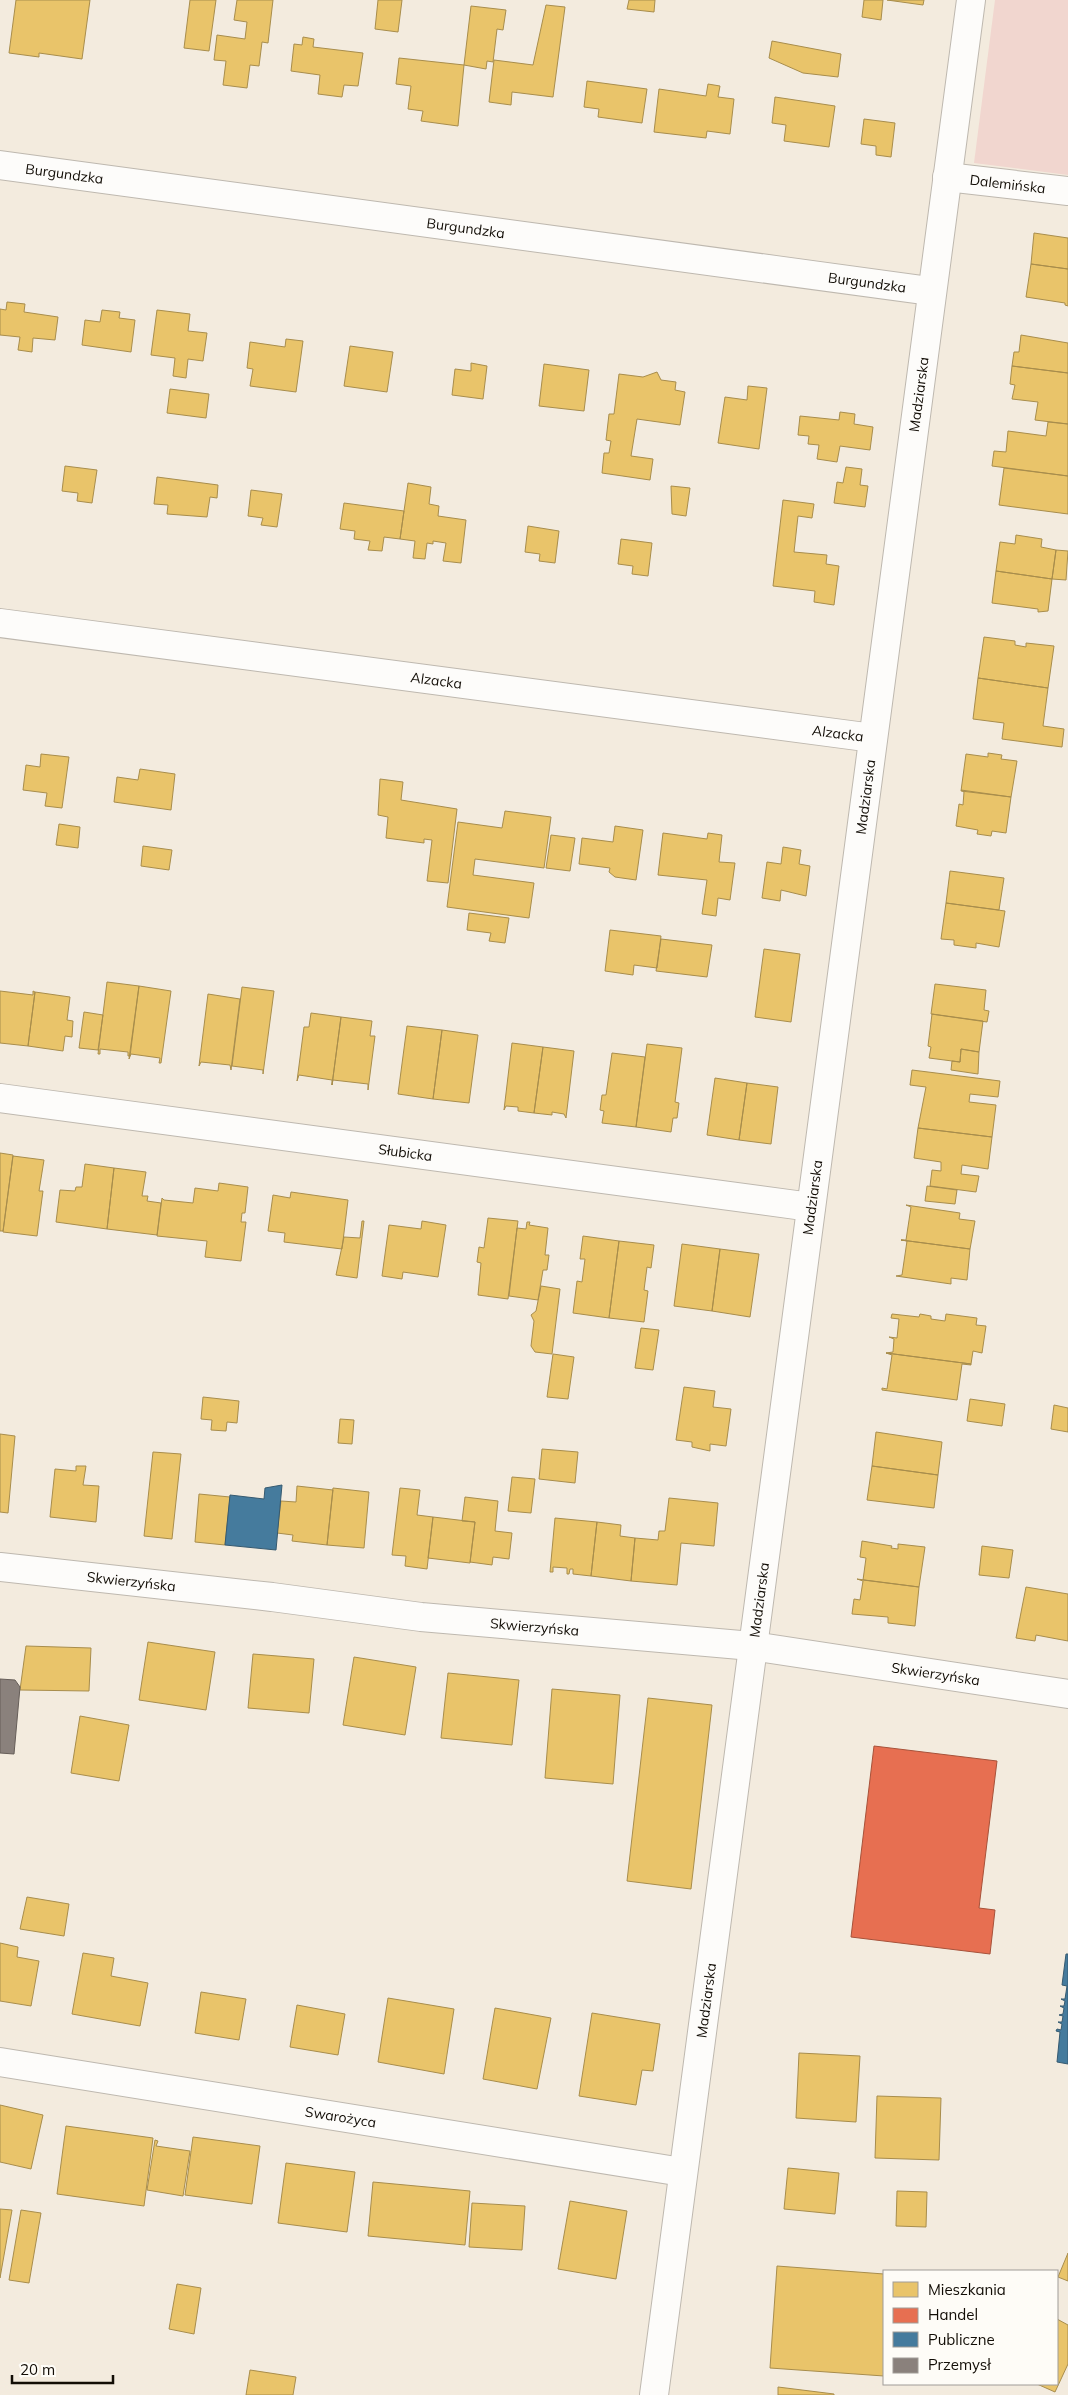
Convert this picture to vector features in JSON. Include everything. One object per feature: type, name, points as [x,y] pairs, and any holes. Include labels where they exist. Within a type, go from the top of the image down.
[{"type":"street","name":"Madziarska","points":[[654,2395],[873,738],[930,291],[970,0]]},
{"type":"street","name":"Burgundzka","points":[[0,165],[930,291]]},
{"type":"street","name":"Dalemińska","points":[[947,177],[1068,191]]},
{"type":"street","name":"Alzacka","points":[[0,623],[873,738]]},
{"type":"street","name":"Słubicka","points":[[0,1098],[811,1207]]},
{"type":"street","name":"Skwierzyńska","points":[[0,1567],[272,1597],[421,1617],[752,1646],[1068,1694]]},
{"type":"street","name":"Swarożyca","points":[[0,2062],[682,2172]]},
{"type":"shaded area","points":[[995,0],[1068,0],[1068,175],[974,163]]},
{"type":"building: Mieszkania","points":[[16,0],[90,0],[82,59],[39,53],[39,57],[9,53]]},
{"type":"building: Mieszkania","points":[[190,0],[216,0],[209,51],[184,48]]},
{"type":"building: Mieszkania","points":[[237,0],[273,0],[268,43],[262,42],[259,66],[250,65],[247,88],[223,85],[226,61],[214,60],[217,35],[245,39],[247,22],[234,20]]},
{"type":"building: Mieszkania","points":[[378,0],[402,0],[398,32],[375,29]]},
{"type":"building: Mieszkania","points":[[629,0],[655,0],[654,12],[627,9]]},
{"type":"building: Mieszkania","points":[[864,0],[883,0],[881,20],[862,17]]},
{"type":"building: Mieszkania","points":[[887,0],[924,0],[923,5]]},
{"type":"building: Mieszkania","points":[[546,5],[565,7],[553,97],[512,92],[511,105],[489,102],[494,60],[533,65]]},
{"type":"building: Mieszkania","points":[[471,6],[506,10],[503,30],[497,29],[493,62],[487,61],[486,69],[464,65]]},
{"type":"building: Mieszkania","points":[[303,37],[314,39],[313,47],[363,53],[358,86],[344,85],[342,97],[318,94],[320,75],[291,71],[294,44],[302,45]]},
{"type":"building: Mieszkania","points":[[772,41],[841,54],[838,77],[803,73],[769,58]]},
{"type":"building: Mieszkania","points":[[399,58],[464,65],[458,126],[421,121],[423,111],[408,109],[411,86],[396,84]]},
{"type":"building: Mieszkania","points":[[587,81],[647,89],[642,123],[598,117],[599,109],[584,107]]},
{"type":"building: Mieszkania","points":[[708,84],[720,86],[718,97],[734,99],[730,134],[707,131],[706,138],[654,132],[659,89],[706,96]]},
{"type":"building: Mieszkania","points":[[775,97],[835,106],[829,147],[784,141],[786,125],[772,123]]},
{"type":"building: Mieszkania","points":[[864,119],[895,123],[891,157],[876,155],[876,146],[861,144]]},
{"type":"building: Mieszkania","points":[[1034,233],[1068,238],[1068,269],[1031,264]]},
{"type":"building: Mieszkania","points":[[1031,264],[1068,269],[1068,306],[1065,303],[1026,297]]},
{"type":"building: Mieszkania","points":[[7,302],[25,304],[24,312],[58,317],[55,340],[33,338],[32,352],[18,350],[20,337],[0,335],[0,309],[6,310]]},
{"type":"building: Mieszkania","points":[[102,310],[120,312],[119,318],[135,320],[131,352],[82,345],[85,320],[100,322]]},
{"type":"building: Mieszkania","points":[[157,310],[190,314],[188,331],[207,333],[203,361],[188,359],[186,378],[173,376],[175,358],[151,355]]},
{"type":"building: Mieszkania","points":[[1021,335],[1068,343],[1068,373],[1012,366],[1014,352],[1019,352]]},
{"type":"building: Mieszkania","points":[[286,339],[303,341],[296,392],[250,386],[253,369],[247,368],[250,342],[285,347]]},
{"type":"building: Mieszkania","points":[[350,346],[393,352],[387,392],[344,386]]},
{"type":"building: Mieszkania","points":[[471,363],[487,366],[483,399],[452,395],[455,369],[471,371]]},
{"type":"building: Mieszkania","points":[[544,364],[589,370],[584,411],[539,406]]},
{"type":"building: Mieszkania","points":[[1012,366],[1068,373],[1068,424],[1035,420],[1038,402],[1012,399],[1015,385],[1010,384]]},
{"type":"building: Mieszkania","points":[[657,372],[661,380],[676,382],[675,390],[685,392],[680,425],[637,419],[631,456],[653,459],[650,480],[602,473],[604,453],[609,453],[611,441],[606,440],[609,414],[614,414],[619,374],[643,377]]},
{"type":"building: Mieszkania","points":[[748,386],[767,388],[759,449],[718,443],[725,397],[747,400]]},
{"type":"building: Mieszkania","points":[[170,389],[209,394],[206,418],[167,413]]},
{"type":"building: Mieszkania","points":[[840,412],[855,414],[854,424],[873,427],[870,450],[840,446],[837,462],[817,459],[819,445],[808,444],[809,436],[798,435],[800,416],[839,420]]},
{"type":"building: Mieszkania","points":[[1048,422],[1068,424],[1068,476],[992,466],[994,451],[1006,452],[1008,431],[1046,436]]},
{"type":"building: Mieszkania","points":[[65,466],[97,470],[92,503],[77,501],[78,493],[62,491]]},
{"type":"building: Mieszkania","points":[[846,467],[862,469],[860,485],[868,486],[865,507],[834,503],[837,482],[843,483]]},
{"type":"building: Mieszkania","points":[[1004,468],[1068,476],[1068,514],[999,505]]},
{"type":"building: Mieszkania","points":[[157,477],[218,485],[217,498],[210,497],[207,517],[167,514],[168,505],[154,504]]},
{"type":"building: Mieszkania","points":[[408,483],[431,487],[429,504],[439,506],[438,516],[466,520],[461,563],[443,561],[446,543],[433,541],[433,544],[427,543],[425,559],[413,558],[415,541],[400,539]]},
{"type":"building: Mieszkania","points":[[671,486],[690,488],[686,516],[672,514]]},
{"type":"building: Mieszkania","points":[[251,490],[282,494],[277,527],[261,525],[263,518],[248,516]]},
{"type":"building: Mieszkania","points":[[783,500],[814,504],[812,518],[798,516],[794,552],[827,555],[826,564],[839,566],[834,605],[814,602],[815,591],[773,586]]},
{"type":"building: Mieszkania","points":[[344,503],[404,511],[400,539],[384,537],[382,551],[368,550],[370,541],[354,539],[355,531],[340,529]]},
{"type":"building: Mieszkania","points":[[528,526],[559,531],[555,563],[539,561],[540,554],[525,552]]},
{"type":"building: Mieszkania","points":[[1016,535],[1042,539],[1041,547],[1056,550],[1052,579],[996,571],[1000,542],[1015,544]]},
{"type":"building: Mieszkania","points":[[621,539],[652,543],[648,576],[632,574],[633,566],[618,564]]},
{"type":"building: Mieszkania","points":[[1056,550],[1068,551],[1066,580],[1052,579]]},
{"type":"building: Mieszkania","points":[[996,571],[1052,579],[1048,611],[1038,612],[1038,609],[992,603]]},
{"type":"building: Mieszkania","points":[[984,637],[1015,641],[1015,645],[1026,647],[1026,643],[1054,646],[1048,688],[978,678]]},
{"type":"building: Mieszkania","points":[[978,678],[1048,688],[1043,726],[1064,729],[1062,747],[1002,739],[1004,723],[973,719]]},
{"type":"building: Mieszkania","points":[[988,753],[1002,755],[1001,759],[1017,761],[1011,797],[961,791],[966,754],[988,757]]},
{"type":"building: Mieszkania","points":[[41,754],[69,757],[62,808],[45,806],[47,793],[23,790],[26,765],[40,767]]},
{"type":"building: Mieszkania","points":[[140,769],[175,774],[171,810],[114,802],[117,777],[138,780]]},
{"type":"building: Mieszkania","points":[[380,779],[403,782],[401,800],[457,809],[448,883],[427,881],[432,840],[424,839],[424,843],[386,838],[388,817],[378,815]]},
{"type":"building: Mieszkania","points":[[961,790],[1011,797],[1006,833],[992,831],[991,836],[977,834],[978,830],[956,826],[959,804],[963,805],[964,792]]},
{"type":"building: Mieszkania","points":[[505,811],[551,817],[544,868],[475,859],[473,875],[534,883],[529,918],[447,907],[458,822],[502,828]]},
{"type":"building: Mieszkania","points":[[59,824],[80,827],[78,848],[56,845]]},
{"type":"building: Mieszkania","points":[[615,826],[643,830],[636,880],[615,877],[609,872],[610,868],[579,864],[582,838],[613,842]]},
{"type":"building: Mieszkania","points":[[663,833],[707,839],[708,833],[722,835],[719,862],[735,863],[730,900],[718,898],[716,916],[702,914],[707,880],[658,875]]},
{"type":"building: Mieszkania","points":[[551,835],[575,838],[570,871],[546,868]]},
{"type":"building: Mieszkania","points":[[143,846],[172,850],[169,870],[141,866]]},
{"type":"building: Mieszkania","points":[[783,847],[801,850],[799,864],[810,866],[806,896],[781,890],[780,901],[762,898],[767,862],[781,864]]},
{"type":"building: Mieszkania","points":[[950,871],[1004,878],[999,910],[946,903]]},
{"type":"building: Mieszkania","points":[[946,903],[1005,911],[999,947],[976,943],[976,948],[954,945],[954,940],[941,939]]},
{"type":"building: Mieszkania","points":[[469,913],[509,918],[505,943],[489,941],[491,933],[467,930]]},
{"type":"building: Mieszkania","points":[[610,930],[661,936],[657,968],[634,965],[633,975],[605,971]]},
{"type":"building: Mieszkania","points":[[661,939],[712,945],[707,977],[656,971]]},
{"type":"building: Mieszkania","points":[[764,949],[800,954],[791,1022],[755,1017]]},
{"type":"building: Mieszkania","points":[[107,982],[139,986],[130,1056],[128,1056],[128,1052],[100,1049],[100,1054],[98,1054]]},
{"type":"building: Mieszkania","points":[[935,984],[986,990],[984,1010],[989,1011],[987,1022],[931,1014]]},
{"type":"building: Mieszkania","points":[[139,986],[171,991],[161,1063],[159,1063],[160,1058],[131,1054],[129,1059]]},
{"type":"building: Mieszkania","points":[[242,987],[274,991],[263,1074],[263,1070],[232,1066]]},
{"type":"building: Mieszkania","points":[[0,991],[33,995],[33,991],[35,992],[28,1046],[0,1043]]},
{"type":"building: Mieszkania","points":[[35,992],[70,997],[67,1020],[73,1021],[72,1037],[65,1036],[63,1051],[28,1046]]},
{"type":"building: Mieszkania","points":[[208,994],[240,999],[231,1070],[230,1065],[201,1062],[199,1066]]},
{"type":"building: Mieszkania","points":[[84,1012],[103,1015],[98,1050],[79,1048]]},
{"type":"building: Mieszkania","points":[[311,1013],[341,1017],[332,1085],[332,1080],[299,1075],[297,1081],[304,1027],[309,1027]]},
{"type":"building: Mieszkania","points":[[932,1014],[983,1021],[979,1052],[961,1049],[960,1062],[929,1058],[931,1047],[928,1046]]},
{"type":"building: Mieszkania","points":[[341,1017],[372,1021],[370,1036],[375,1036],[368,1090],[368,1084],[333,1080],[332,1085]]},
{"type":"building: Mieszkania","points":[[407,1026],[442,1030],[433,1099],[398,1094]]},
{"type":"building: Mieszkania","points":[[442,1030],[478,1035],[469,1103],[433,1099]]},
{"type":"building: Mieszkania","points":[[512,1043],[543,1047],[534,1113],[518,1111],[518,1107],[506,1106],[504,1110]]},
{"type":"building: Mieszkania","points":[[647,1044],[682,1048],[675,1102],[679,1103],[677,1118],[673,1118],[671,1132],[636,1127]]},
{"type":"building: Mieszkania","points":[[543,1047],[574,1051],[566,1118],[564,1114],[552,1112],[552,1115],[534,1113]]},
{"type":"building: Mieszkania","points":[[961,1049],[979,1052],[978,1074],[951,1070],[952,1061],[960,1062]]},
{"type":"building: Mieszkania","points":[[612,1053],[645,1057],[636,1127],[602,1123],[604,1111],[600,1110],[602,1095],[606,1095]]},
{"type":"building: Mieszkania","points":[[912,1070],[1000,1081],[998,1097],[970,1094],[969,1102],[996,1105],[992,1137],[918,1128],[926,1087],[910,1085]]},
{"type":"building: Mieszkania","points":[[715,1078],[747,1083],[739,1140],[707,1135]]},
{"type":"building: Mieszkania","points":[[747,1083],[778,1087],[771,1144],[739,1140]]},
{"type":"building: Mieszkania","points":[[918,1128],[992,1137],[988,1169],[962,1165],[961,1174],[979,1176],[976,1192],[930,1186],[932,1170],[941,1171],[941,1162],[914,1158]]},
{"type":"building: Mieszkania","points":[[0,1153],[13,1155],[3,1231],[0,1231]]},
{"type":"building: Mieszkania","points":[[13,1156],[44,1160],[39,1191],[43,1191],[37,1236],[3,1232]]},
{"type":"building: Mieszkania","points":[[85,1164],[114,1168],[107,1229],[56,1222],[60,1190],[75,1191],[76,1187],[82,1187]]},
{"type":"building: Mieszkania","points":[[114,1168],[146,1172],[142,1196],[148,1196],[147,1201],[161,1203],[157,1235],[107,1229]]},
{"type":"building: Mieszkania","points":[[219,1183],[248,1187],[245,1213],[242,1213],[241,1222],[246,1222],[241,1261],[205,1257],[207,1241],[157,1236],[162,1198],[164,1200],[193,1203],[195,1188],[218,1191]]},
{"type":"building: Mieszkania","points":[[927,1186],[957,1190],[955,1204],[925,1201]]},
{"type":"building: Mieszkania","points":[[291,1192],[348,1200],[342,1249],[284,1242],[285,1233],[268,1231],[273,1195],[290,1198]]},
{"type":"building: Mieszkania","points":[[906,1205],[960,1213],[959,1219],[975,1221],[970,1249],[901,1240],[906,1240],[911,1207]]},
{"type":"building: Mieszkania","points":[[488,1218],[518,1221],[508,1299],[478,1295],[481,1263],[477,1262],[479,1247],[484,1248]]},
{"type":"building: Mieszkania","points":[[362,1221],[364,1221],[357,1278],[336,1275],[344,1237],[360,1238]]},
{"type":"building: Mieszkania","points":[[422,1221],[446,1225],[438,1277],[403,1272],[402,1279],[382,1276],[389,1225],[421,1229]]},
{"type":"building: Mieszkania","points":[[527,1222],[530,1222],[529,1225],[548,1228],[545,1255],[549,1255],[547,1270],[543,1270],[538,1300],[509,1296],[517,1228],[526,1229]]},
{"type":"building: Mieszkania","points":[[583,1236],[619,1241],[609,1318],[573,1313],[577,1281],[582,1282],[585,1259],[580,1259]]},
{"type":"building: Mieszkania","points":[[901,1240],[970,1249],[967,1280],[951,1278],[951,1284],[896,1276],[902,1275],[907,1241]]},
{"type":"building: Mieszkania","points":[[619,1241],[654,1245],[651,1268],[647,1267],[644,1290],[648,1291],[644,1322],[609,1318]]},
{"type":"building: Mieszkania","points":[[682,1244],[720,1249],[712,1311],[674,1306]]},
{"type":"building: Mieszkania","points":[[720,1249],[759,1254],[750,1317],[712,1311]]},
{"type":"building: Mieszkania","points":[[541,1286],[560,1289],[552,1354],[535,1352],[531,1346],[534,1321],[531,1315],[536,1311]]},
{"type":"building: Mieszkania","points":[[892,1314],[919,1317],[920,1314],[931,1316],[931,1319],[945,1321],[946,1314],[977,1318],[976,1325],[986,1326],[982,1353],[973,1351],[971,1364],[886,1353],[893,1352],[894,1339],[889,1337],[897,1338],[899,1319],[891,1318]]},
{"type":"building: Mieszkania","points":[[641,1328],[659,1330],[653,1370],[635,1368]]},
{"type":"building: Mieszkania","points":[[886,1353],[971,1365],[962,1364],[957,1400],[882,1390],[882,1388],[887,1389],[892,1355]]},
{"type":"building: Mieszkania","points":[[553,1354],[574,1357],[568,1399],[547,1397]]},
{"type":"building: Mieszkania","points":[[684,1387],[715,1391],[713,1407],[731,1409],[726,1446],[710,1444],[710,1451],[692,1447],[692,1442],[676,1440]]},
{"type":"building: Mieszkania","points":[[203,1397],[239,1401],[237,1423],[227,1422],[226,1431],[211,1430],[212,1420],[201,1419]]},
{"type":"building: Mieszkania","points":[[970,1399],[1005,1404],[1002,1426],[967,1421]]},
{"type":"building: Mieszkania","points":[[1054,1405],[1068,1408],[1068,1432],[1051,1429]]},
{"type":"building: Mieszkania","points":[[340,1419],[354,1420],[352,1444],[338,1443]]},
{"type":"building: Mieszkania","points":[[876,1432],[942,1442],[938,1475],[872,1466]]},
{"type":"building: Mieszkania","points":[[0,1434],[15,1436],[8,1513],[0,1512]]},
{"type":"building: Mieszkania","points":[[542,1449],[578,1452],[575,1483],[539,1479]]},
{"type":"building: Mieszkania","points":[[153,1452],[181,1454],[172,1539],[144,1536]]},
{"type":"building: Mieszkania","points":[[76,1466],[86,1466],[83,1485],[99,1486],[96,1522],[50,1517],[55,1469],[76,1471]]},
{"type":"building: Mieszkania","points":[[872,1466],[938,1475],[934,1508],[867,1500]]},
{"type":"building: Mieszkania","points":[[512,1477],[535,1479],[531,1513],[508,1511]]},
{"type":"building: Mieszkania","points":[[297,1486],[333,1490],[327,1545],[292,1541],[293,1535],[277,1533],[281,1501],[296,1502]]},
{"type":"building: Mieszkania","points":[[333,1488],[369,1492],[364,1548],[327,1545]]},
{"type":"building: Mieszkania","points":[[400,1488],[420,1490],[417,1515],[433,1517],[427,1569],[405,1566],[406,1556],[392,1555]]},
{"type":"building: Mieszkania","points":[[199,1494],[230,1497],[225,1545],[195,1542]]},
{"type":"building: Mieszkania","points":[[465,1497],[498,1501],[495,1531],[512,1533],[509,1559],[493,1557],[492,1565],[470,1562],[475,1522],[462,1521]]},
{"type":"building: Mieszkania","points":[[669,1498],[718,1503],[714,1546],[681,1543],[677,1585],[631,1581],[635,1538],[658,1540],[659,1531],[665,1531]]},
{"type":"building: Mieszkania","points":[[433,1517],[475,1522],[470,1563],[428,1558]]},
{"type":"building: Mieszkania","points":[[555,1518],[597,1522],[591,1576],[573,1574],[573,1569],[570,1569],[569,1574],[567,1574],[567,1568],[553,1567],[553,1572],[550,1572]]},
{"type":"building: Mieszkania","points":[[597,1522],[621,1525],[620,1536],[635,1538],[631,1581],[591,1576]]},
{"type":"building: Mieszkania","points":[[862,1541],[892,1546],[891,1548],[898,1549],[898,1544],[925,1547],[919,1587],[863,1580],[866,1558],[860,1557]]},
{"type":"building: Mieszkania","points":[[982,1546],[1013,1550],[1009,1578],[979,1575]]},
{"type":"building: Mieszkania","points":[[857,1579],[919,1587],[915,1626],[888,1623],[888,1617],[852,1614],[854,1599],[860,1600],[863,1581]]},
{"type":"building: Mieszkania","points":[[1026,1587],[1068,1594],[1068,1641],[1036,1635],[1035,1641],[1016,1638]]},
{"type":"building: Mieszkania","points":[[148,1642],[215,1652],[206,1710],[139,1700]]},
{"type":"building: Mieszkania","points":[[26,1646],[91,1648],[89,1691],[20,1690]]},
{"type":"building: Mieszkania","points":[[253,1654],[314,1659],[309,1713],[248,1708]]},
{"type":"building: Mieszkania","points":[[354,1657],[416,1667],[405,1735],[343,1725]]},
{"type":"building: Mieszkania","points":[[448,1673],[519,1680],[512,1745],[441,1738]]},
{"type":"building: Mieszkania","points":[[552,1689],[620,1695],[613,1784],[545,1778]]},
{"type":"building: Mieszkania","points":[[648,1698],[712,1705],[691,1889],[627,1881]]},
{"type":"building: Mieszkania","points":[[80,1716],[129,1725],[119,1781],[71,1773]]},
{"type":"building: Mieszkania","points":[[27,1897],[69,1904],[64,1936],[20,1929]]},
{"type":"building: Mieszkania","points":[[0,1943],[18,1947],[17,1957],[39,1961],[31,2006],[0,2001]]},
{"type":"building: Mieszkania","points":[[83,1953],[114,1958],[111,1976],[148,1983],[140,2026],[72,2014]]},
{"type":"building: Mieszkania","points":[[201,1992],[246,1999],[239,2040],[195,2033]]},
{"type":"building: Mieszkania","points":[[388,1998],[454,2009],[444,2074],[378,2062]]},
{"type":"building: Mieszkania","points":[[297,2005],[345,2014],[338,2055],[290,2047]]},
{"type":"building: Mieszkania","points":[[495,2008],[551,2018],[537,2089],[483,2079]]},
{"type":"building: Mieszkania","points":[[592,2013],[660,2024],[653,2071],[642,2070],[636,2105],[579,2096]]},
{"type":"building: Mieszkania","points":[[799,2053],[860,2056],[856,2122],[796,2118]]},
{"type":"building: Mieszkania","points":[[877,2096],[941,2098],[939,2160],[875,2158]]},
{"type":"building: Mieszkania","points":[[0,2105],[43,2115],[31,2169],[0,2162]]},
{"type":"building: Mieszkania","points":[[66,2126],[153,2138],[144,2206],[57,2194]]},
{"type":"building: Mieszkania","points":[[193,2137],[260,2146],[252,2204],[185,2195]]},
{"type":"building: Mieszkania","points":[[155,2140],[158,2141],[156,2146],[190,2151],[183,2196],[147,2190]]},
{"type":"building: Mieszkania","points":[[286,2163],[355,2172],[347,2232],[278,2223]]},
{"type":"building: Mieszkania","points":[[788,2168],[839,2173],[835,2214],[784,2209]]},
{"type":"building: Mieszkania","points":[[373,2182],[470,2191],[465,2245],[368,2236]]},
{"type":"building: Mieszkania","points":[[897,2191],[927,2192],[926,2227],[896,2226]]},
{"type":"building: Mieszkania","points":[[570,2201],[627,2211],[616,2279],[558,2269]]},
{"type":"building: Mieszkania","points":[[472,2203],[525,2206],[522,2250],[469,2247]]},
{"type":"building: Mieszkania","points":[[0,2209],[12,2210],[0,2278]]},
{"type":"building: Mieszkania","points":[[21,2210],[41,2213],[29,2283],[9,2280]]},
{"type":"building: Mieszkania","points":[[1068,2253],[1068,2281],[1058,2277]]},
{"type":"building: Mieszkania","points":[[777,2266],[883,2274],[883,2376],[770,2368]]},
{"type":"building: Mieszkania","points":[[177,2284],[201,2288],[194,2334],[169,2329]]},
{"type":"building: Mieszkania","points":[[1058,2320],[1068,2325],[1068,2364],[1055,2392],[1039,2385],[1058,2385]]},
{"type":"building: Mieszkania","points":[[250,2370],[296,2377],[293,2395],[246,2395]]},
{"type":"building: Mieszkania","points":[[778,2387],[834,2394],[834,2395],[778,2395]]},
{"type":"building: Handel","points":[[874,1746],[997,1761],[979,1908],[995,1910],[990,1954],[851,1937]]},
{"type":"building: Publiczne","points":[[282,1485],[276,1550],[225,1545],[230,1495],[264,1499],[265,1488]]},
{"type":"building: Publiczne","points":[[1066,1954],[1068,1954],[1068,2064],[1057,2062],[1060,2032],[1056,2031],[1057,2029],[1061,2030],[1062,2024],[1058,2022],[1062,2022],[1063,2016],[1059,2015],[1063,2014],[1064,2008],[1060,2006],[1064,2006],[1065,2001],[1061,1999],[1065,1999],[1067,1986],[1062,1985]]},
{"type":"building: Przemysł","points":[[0,1679],[15,1680],[20,1687],[14,1754],[0,1753]]}]
